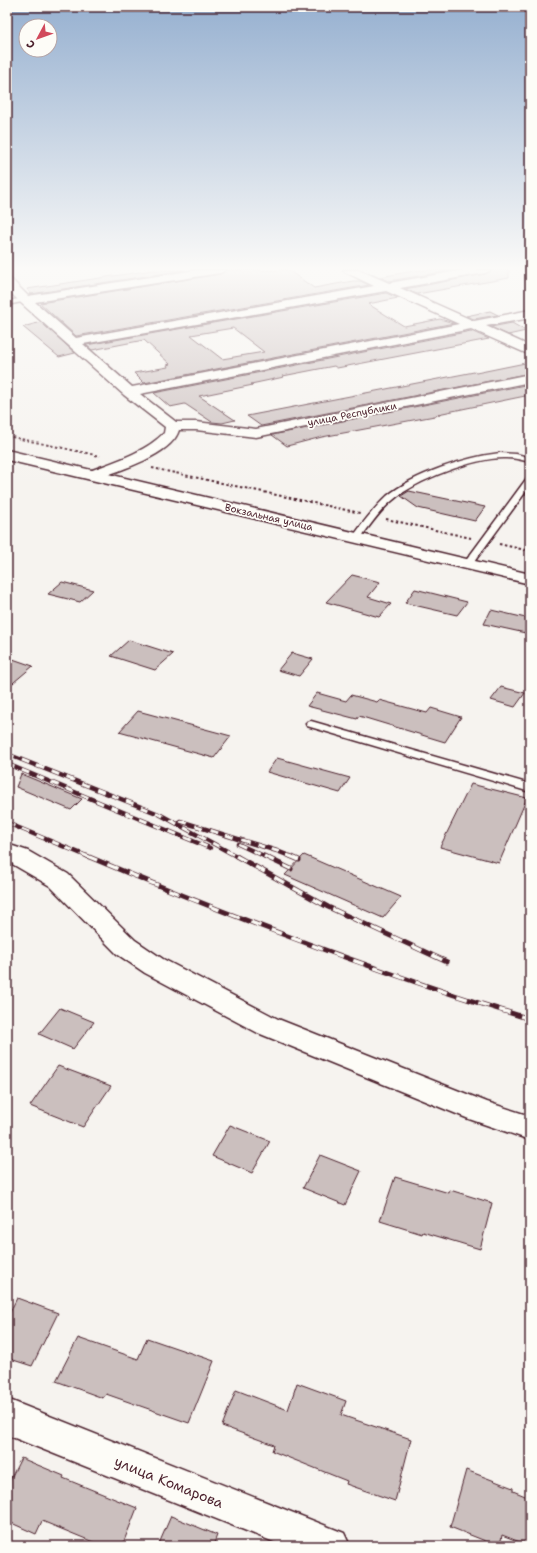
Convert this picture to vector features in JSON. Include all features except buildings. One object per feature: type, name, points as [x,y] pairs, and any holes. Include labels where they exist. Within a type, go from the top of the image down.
[{"type":"street","points":[[75,342],[129,392],[172,426],[172,433],[166,440],[146,453],[93,475]]},
{"type":"street","points":[[129,392],[383,342]]},
{"type":"street","points":[[511,342],[530,351]]},
{"type":"street","name":"улица Республики","points":[[172,426],[196,426],[256,433],[530,378]]},
{"type":"street","name":"Вокзальная улица","points":[[7,455],[530,579]]},
{"type":"street","points":[[7,852],[20,857],[58,880],[126,947],[154,966],[268,1026],[479,1111],[530,1128]]},
{"type":"street","name":"улица Комарова","points":[[7,1417],[331,1546]]},
{"type":"lane","points":[[356,538],[390,498],[407,486],[447,470],[492,456],[510,456],[530,460]]},
{"type":"lane","points":[[468,564],[530,480]]},
{"type":"lane","points":[[311,724],[530,788]]},
{"type":"path","points":[[7,436],[530,551]]},
{"type":"railway","points":[[7,754],[159,814],[238,857]]},
{"type":"railway","points":[[7,764],[210,848]]},
{"type":"railway","points":[[180,821],[292,857]]},
{"type":"railway","points":[[7,823],[89,857]]},
{"type":"railway","points":[[238,844],[266,857]]},
{"type":"railway","points":[[87,856],[196,901],[306,943],[417,983],[530,1019]]},
{"type":"railway","points":[[236,856],[328,907],[447,962]]},
{"type":"railway","points":[[264,856],[291,869]]},
{"type":"railway","points":[[290,856],[299,860]]}]
